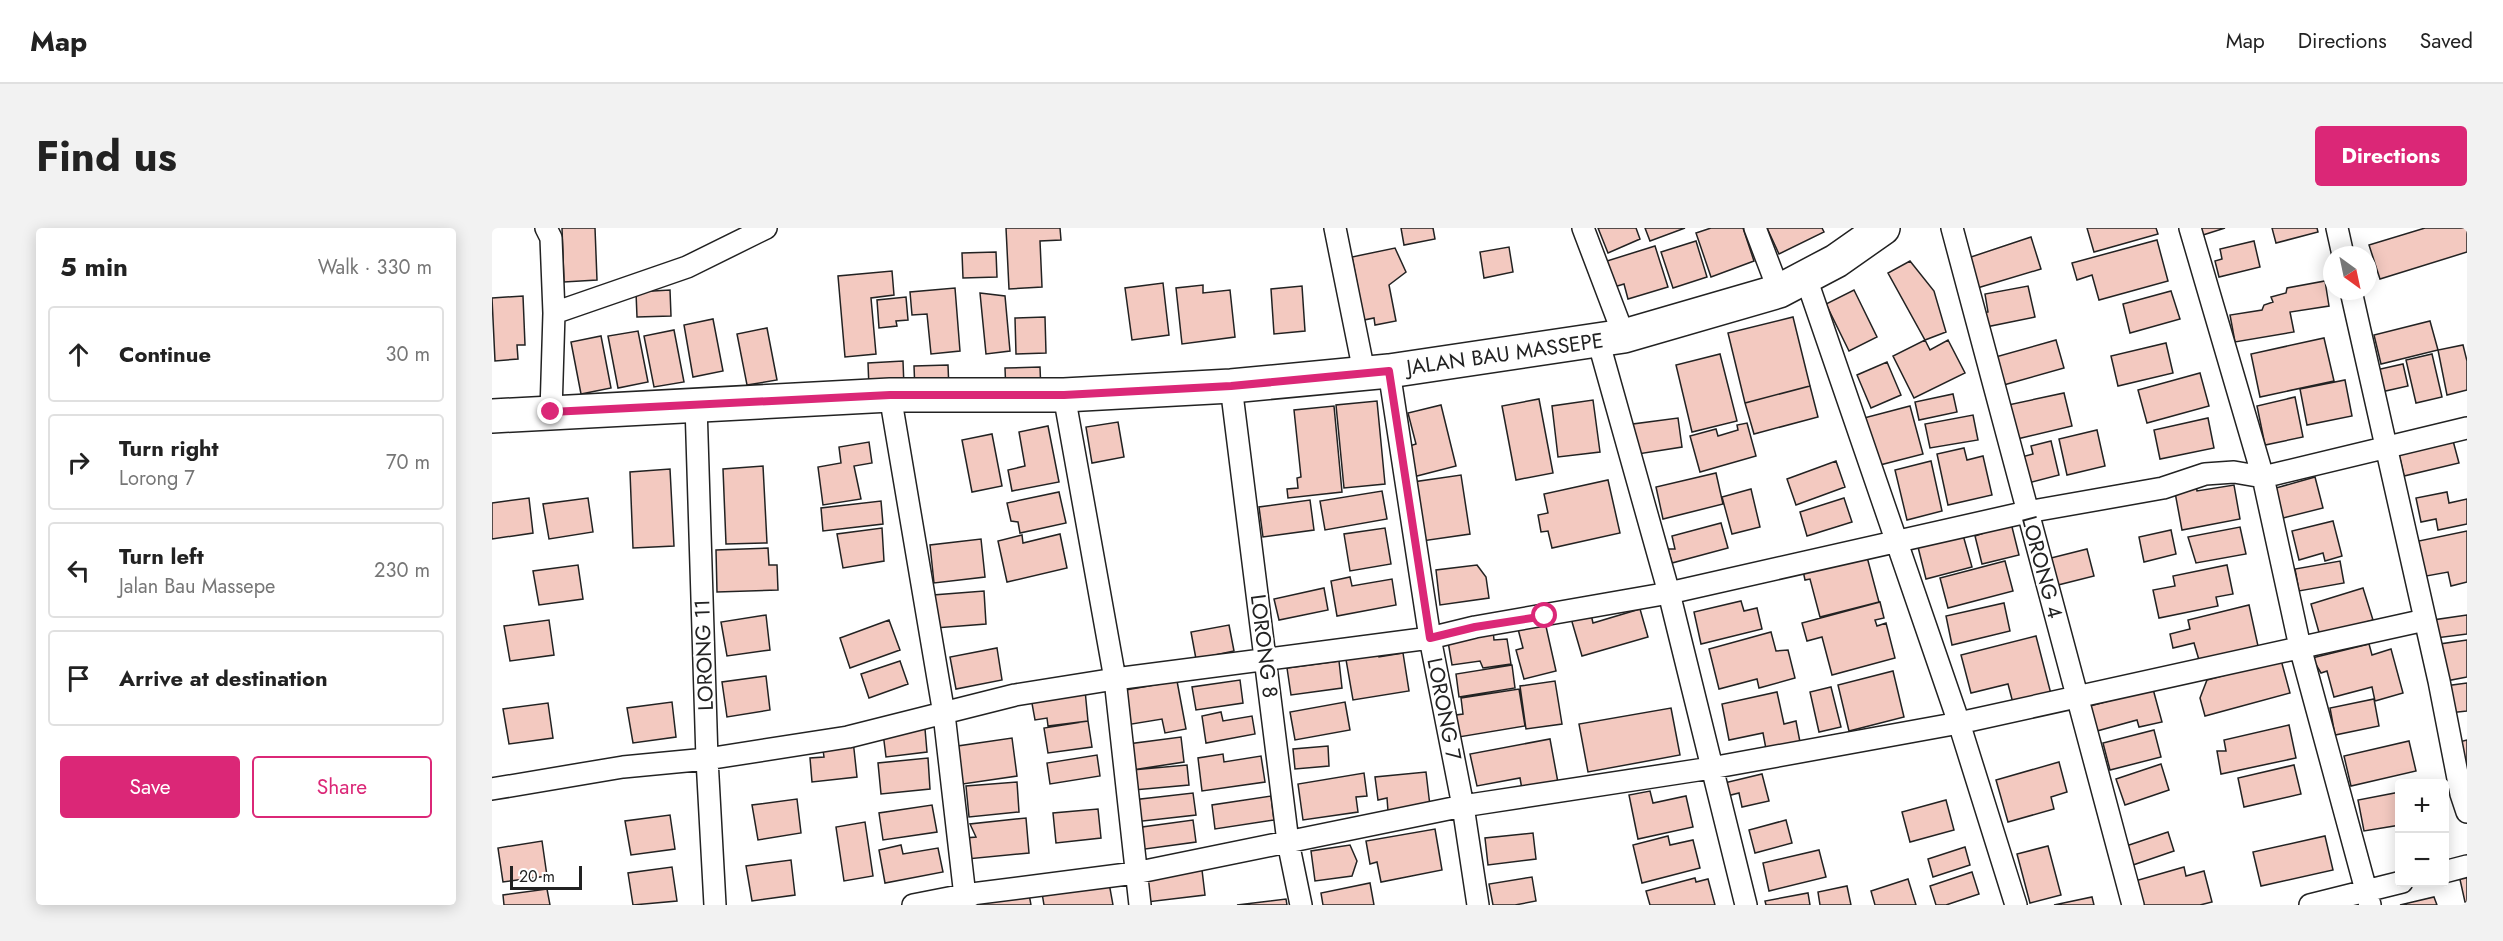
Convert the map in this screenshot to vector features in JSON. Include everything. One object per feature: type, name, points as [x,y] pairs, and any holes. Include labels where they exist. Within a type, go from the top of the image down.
[{"type":"main road","name":"JALAN BAU MASSEPE","points":[[492,416],[890,395],[1064,395],[1231,386],[1377,372],[1611,338],[1792,285],[1836,261],[1883,228]]},
{"type":"street","points":[[546,228],[551,238],[554,313],[551,412]]},
{"type":"street","points":[[554,313],[687,267],[766,228]]},
{"type":"street","name":"LORONG 7","points":[[1335,228],[1377,372],[1463,806],[1478,905]]},
{"type":"street","points":[[1583,228],[1611,338],[1669,593],[1746,905]]},
{"type":"street","points":[[1755,228],[1792,285],[1895,542],[1959,723],[2016,905]]},
{"type":"street","name":"LORONG 4","points":[[1952,228],[2076,699],[2133,905]]},
{"type":"street","points":[[2190,228],[2263,477],[2300,647],[2368,898]]},
{"type":"street","points":[[2337,228],[2341,246]]},
{"type":"street","points":[[2353,300],[2387,446],[2461,794],[2467,812]]},
{"type":"street","name":"LORONG 8","points":[[1231,386],[1288,842],[1301,905]]},
{"type":"street","points":[[890,395],[944,714],[965,900]]},
{"type":"street","points":[[1064,395],[1115,679],[1140,905]]},
{"type":"street","name":"LORONG 11","points":[[696,405],[707,759],[715,905]]},
{"type":"street","points":[[492,789],[622,767],[707,759],[848,737],[1015,695],[1115,679],[1430,638],[1475,627],[1669,593],[2027,512],[2163,488],[2219,472],[2263,477],[2467,428]]},
{"type":"street","points":[[913,905],[965,900],[1135,873],[1463,806],[1712,768],[1959,723],[2076,699],[2425,620]]},
{"type":"street","points":[[2449,871],[2467,866]]},
{"type":"street","points":[[2310,905],[2368,898],[2395,885]]},
{"type":"building","points":[[562,228],[595,228],[597,280],[564,282]]},
{"type":"building","points":[[1006,228],[1060,228],[1061,240],[1040,241],[1042,287],[1009,289]]},
{"type":"building","points":[[1401,228],[1433,228],[1435,239],[1404,245]]},
{"type":"building","points":[[1598,228],[1636,228],[1640,239],[1608,253]]},
{"type":"building","points":[[1645,228],[1685,228],[1650,241]]},
{"type":"building","points":[[1711,228],[1743,228],[1754,261],[1711,277],[1696,233]]},
{"type":"building","points":[[1767,228],[1822,228],[1824,232],[1779,254]]},
{"type":"building","points":[[2087,228],[2156,228],[2158,234],[2094,252]]},
{"type":"building","points":[[2201,228],[2225,228],[2203,235]]},
{"type":"building","points":[[2272,228],[2317,228],[2318,232],[2276,243]]},
{"type":"building","points":[[2425,228],[2467,228],[2467,252],[2380,279],[2377,270],[2377,246],[2369,245]]},
{"type":"building","points":[[2031,237],[2041,269],[1974,289],[1965,259]]},
{"type":"building","points":[[2157,240],[2168,281],[2099,300],[2092,275],[2077,280],[2072,263]]},
{"type":"building","points":[[1696,241],[1707,277],[1673,288],[1661,252]]},
{"type":"building","points":[[2254,241],[2260,267],[2219,277],[2215,261],[2222,259],[2220,249]]},
{"type":"building","points":[[1655,246],[1668,287],[1628,299],[1624,284],[1614,287],[1607,261]]},
{"type":"building","points":[[1509,247],[1513,272],[1484,278],[1480,252]]},
{"type":"building","points":[[1395,248],[1406,272],[1389,285],[1396,321],[1375,325],[1374,318],[1364,320],[1352,257]]},
{"type":"building","points":[[996,252],[997,277],[963,278],[962,253]]},
{"type":"building","points":[[1910,261],[1934,291],[1946,332],[1925,340],[1888,273]]},
{"type":"building","points":[[892,271],[894,295],[871,298],[876,354],[845,357],[838,276]]},
{"type":"building","points":[[2323,281],[2323,300],[2328,300],[2329,306],[2290,312],[2294,332],[2235,342],[2230,315],[2262,310],[2264,305],[2273,302],[2271,297],[2286,293],[2287,288]]},
{"type":"building","points":[[1163,283],[1169,335],[1132,340],[1125,288]]},
{"type":"building","points":[[1203,285],[1203,293],[1230,290],[1235,337],[1182,344],[1176,288]]},
{"type":"building","points":[[1302,286],[1305,331],[1274,334],[1271,289]]},
{"type":"building","points":[[2028,286],[2035,317],[1981,328],[1979,314],[1988,312],[1985,294]]},
{"type":"building","points":[[955,288],[960,351],[931,354],[927,314],[912,315],[910,292]]},
{"type":"building","points":[[670,290],[671,316],[637,317],[636,292]]},
{"type":"building","points":[[1854,290],[1877,337],[1849,351],[1826,304]]},
{"type":"building","points":[[2171,291],[2180,319],[2130,333],[2123,304]]},
{"type":"building","points":[[980,293],[1005,296],[1010,351],[986,354]]},
{"type":"building","points":[[523,296],[525,345],[517,345],[518,359],[495,361],[492,298]]},
{"type":"building","points":[[906,297],[908,320],[896,321],[897,326],[879,328],[877,300]]},
{"type":"building","points":[[1045,317],[1046,353],[1016,354],[1015,318]]},
{"type":"building","points":[[1793,317],[1810,386],[1745,403],[1728,333]]},
{"type":"building","points":[[713,319],[723,371],[693,377],[684,325]]},
{"type":"building","points":[[2430,321],[2438,350],[2381,364],[2374,335]]},
{"type":"building","points":[[767,328],[777,380],[747,385],[737,334]]},
{"type":"building","points":[[674,330],[684,382],[654,387],[644,336]]},
{"type":"building","points":[[638,331],[648,382],[618,388],[608,336]]},
{"type":"building","points":[[601,336],[611,388],[581,394],[571,342]]},
{"type":"building","points":[[2324,338],[2334,381],[2260,397],[2251,354]]},
{"type":"building","points":[[1925,340],[1930,350],[1948,340],[1965,373],[1914,398],[1893,356]]},
{"type":"building","points":[[2056,340],[2064,368],[2000,386],[1992,358]]},
{"type":"building","points":[[2166,343],[2173,373],[2118,386],[2111,356]]},
{"type":"building","points":[[2463,345],[2467,361],[2467,390],[2447,395],[2438,350]]},
{"type":"building","points":[[1720,354],[1737,421],[1692,432],[1676,365]]},
{"type":"building","points":[[2432,354],[2442,397],[2416,403],[2406,360]]},
{"type":"building","points":[[903,361],[904,387],[869,388],[868,363]]},
{"type":"building","points":[[1887,362],[1901,395],[1871,408],[1857,375]]},
{"type":"building","points":[[2403,364],[2408,386],[2381,392],[2376,370]]},
{"type":"building","points":[[948,365],[949,390],[915,391],[914,366]]},
{"type":"building","points":[[1040,367],[1041,392],[1006,393],[1005,368]]},
{"type":"building","points":[[2200,373],[2209,406],[2147,423],[2138,390]]},
{"type":"building","points":[[2345,380],[2352,416],[2307,425],[2300,389]]},
{"type":"building","points":[[1810,386],[1818,417],[1754,434],[1745,403]]},
{"type":"building","points":[[2064,393],[2072,426],[2017,439],[2008,405]]},
{"type":"building","points":[[1953,394],[1957,412],[1919,420],[1915,402]]},
{"type":"building","points":[[2295,397],[2303,437],[2265,445],[2257,406]]},
{"type":"building","points":[[1539,399],[1553,473],[1516,480],[1502,406]]},
{"type":"building","points":[[1593,400],[1600,452],[1558,457],[1552,406]]},
{"type":"building","points":[[1377,401],[1385,484],[1344,488],[1336,405]]},
{"type":"building","points":[[1441,405],[1456,466],[1413,477],[1406,447],[1416,444],[1408,413]]},
{"type":"building","points":[[1334,406],[1342,492],[1288,498],[1287,489],[1298,488],[1297,478],[1301,477],[1294,410]]},
{"type":"building","points":[[1910,406],[1923,454],[1876,466],[1864,418]]},
{"type":"building","points":[[1973,415],[1978,440],[1930,448],[1925,424]]},
{"type":"building","points":[[1678,418],[1682,447],[1638,454],[1633,424]]},
{"type":"building","points":[[2208,418],[2214,448],[2160,459],[2154,430]]},
{"type":"building","points":[[1118,422],[1124,457],[1092,463],[1086,427]]},
{"type":"building","points":[[1747,423],[1756,456],[1700,472],[1690,436],[1716,429],[1718,436],[1738,430],[1737,425]]},
{"type":"building","points":[[1048,426],[1059,482],[1012,491],[1008,470],[1025,466],[1019,432]]},
{"type":"building","points":[[2097,430],[2105,466],[2067,475],[2059,439]]},
{"type":"building","points":[[992,434],[1002,486],[972,492],[962,440]]},
{"type":"building","points":[[2452,437],[2459,463],[2404,476],[2398,450]]},
{"type":"building","points":[[2051,441],[2059,475],[2020,485],[2014,459],[2033,454],[2031,446]]},
{"type":"building","points":[[869,442],[872,463],[854,466],[861,499],[823,505],[818,467],[841,463],[839,447]]},
{"type":"building","points":[[1964,448],[1967,460],[1983,456],[1992,495],[1948,505],[1937,454]]},
{"type":"building","points":[[1836,461],[1845,487],[1796,505],[1787,479]]},
{"type":"building","points":[[1931,461],[1942,511],[1907,520],[1895,470]]},
{"type":"building","points":[[763,466],[767,543],[726,544],[723,469]]},
{"type":"building","points":[[670,469],[674,546],[633,548],[630,472]]},
{"type":"building","points":[[1716,473],[1723,504],[1663,519],[1656,487]]},
{"type":"building","points":[[1461,475],[1470,534],[1422,541],[1413,482]]},
{"type":"building","points":[[2315,477],[2323,508],[2283,518],[2276,488]]},
{"type":"building","points":[[1608,480],[1620,533],[1552,548],[1548,531],[1541,532],[1538,515],[1548,513],[1544,494]]},
{"type":"building","points":[[2196,483],[2197,491],[2234,485],[2240,519],[2182,530],[2174,487]]},
{"type":"building","points":[[1751,489],[1760,527],[1732,534],[1722,497]]},
{"type":"building","points":[[1382,491],[1387,519],[1325,530],[1320,501]]},
{"type":"building","points":[[1059,492],[1066,523],[1020,533],[1018,522],[1011,521],[1007,503]]},
{"type":"building","points":[[2447,492],[2449,503],[2467,499],[2467,524],[2438,530],[2436,519],[2421,522],[2416,498]]},
{"type":"building","points":[[529,498],[533,533],[492,539],[492,503]]},
{"type":"building","points":[[588,498],[593,532],[549,539],[543,504]]},
{"type":"building","points":[[1844,498],[1852,522],[1807,536],[1800,512]]},
{"type":"building","points":[[1310,500],[1314,530],[1263,537],[1259,507]]},
{"type":"building","points":[[881,501],[883,524],[823,531],[821,508]]},
{"type":"building","points":[[2010,519],[2019,555],[1982,564],[1975,536],[1984,533],[1982,526]]},
{"type":"building","points":[[2333,521],[2342,556],[2325,561],[2323,553],[2299,560],[2292,531]]},
{"type":"building","points":[[1721,523],[1728,548],[1672,563],[1668,549],[1675,549],[1672,536]]},
{"type":"building","points":[[2240,527],[2246,554],[2196,563],[2188,537]]},
{"type":"building","points":[[882,528],[884,561],[843,568],[837,534]]},
{"type":"building","points":[[1385,528],[1391,564],[1350,571],[1344,534]]},
{"type":"building","points":[[2171,530],[2176,554],[2144,562],[2139,537]]},
{"type":"building","points":[[2467,531],[2467,582],[2451,586],[2448,572],[2421,577],[2414,542]]},
{"type":"building","points":[[1060,534],[1067,568],[1007,582],[998,541],[1022,535],[1023,543]]},
{"type":"building","points":[[1963,535],[1972,567],[1926,579],[1918,547]]},
{"type":"building","points":[[981,539],[985,577],[934,583],[930,545]]},
{"type":"building","points":[[768,548],[769,565],[777,565],[778,590],[717,592],[716,550]]},
{"type":"building","points":[[2087,549],[2094,576],[2054,586],[2047,559]]},
{"type":"building","points":[[1867,557],[1879,602],[1820,617],[1810,579],[1805,580],[1802,566]]},
{"type":"building","points":[[2005,561],[2013,591],[1948,608],[1940,578]]},
{"type":"building","points":[[2340,561],[2344,583],[2299,591],[2295,569]]},
{"type":"building","points":[[578,565],[583,599],[539,605],[533,571]]},
{"type":"building","points":[[1477,565],[1486,577],[1489,598],[1440,605],[1436,570]]},
{"type":"building","points":[[2227,565],[2233,594],[2216,597],[2218,606],[2159,618],[2153,590],[2175,586],[2173,576]]},
{"type":"building","points":[[1350,577],[1352,586],[1392,579],[1396,605],[1337,616],[1331,581]]},
{"type":"building","points":[[1324,588],[1328,610],[1279,620],[1274,599]]},
{"type":"building","points":[[2363,588],[2373,620],[2320,636],[2311,604]]},
{"type":"building","points":[[984,591],[986,624],[935,628],[933,595]]},
{"type":"building","points":[[1741,601],[1744,611],[1757,608],[1762,629],[1701,644],[1694,612]]},
{"type":"building","points":[[1880,602],[1884,618],[1875,620],[1877,626],[1886,623],[1895,658],[1832,675],[1822,637],[1807,641],[1802,623]]},
{"type":"building","points":[[2004,603],[2010,631],[1952,645],[1946,616]]},
{"type":"building","points":[[2249,605],[2258,646],[2199,660],[2194,643],[2173,648],[2170,634],[2190,629],[2188,620]]},
{"type":"building","points":[[1640,609],[1648,637],[1582,656],[1570,615],[1590,610],[1593,623]]},
{"type":"building","points":[[766,615],[770,650],[727,656],[721,622]]},
{"type":"building","points":[[2467,615],[2467,634],[2436,638],[2433,620]]},
{"type":"building","points":[[549,620],[554,655],[510,661],[504,626]]},
{"type":"building","points":[[889,620],[900,650],[850,668],[840,638]]},
{"type":"building","points":[[1545,622],[1556,671],[1524,679],[1516,650],[1523,648],[1518,629]]},
{"type":"building","points":[[1229,625],[1234,651],[1196,659],[1191,632]]},
{"type":"building","points":[[1493,630],[1494,640],[1507,639],[1511,664],[1483,668],[1480,661],[1452,665],[1447,636]]},
{"type":"building","points":[[1771,632],[1776,651],[1788,650],[1795,678],[1759,688],[1757,679],[1719,689],[1709,649]]},
{"type":"building","points":[[2036,636],[2051,694],[2013,703],[2008,684],[1971,693],[1961,655]]},
{"type":"building","points":[[2467,640],[2467,677],[2446,681],[2440,644]]},
{"type":"building","points":[[2369,644],[2372,655],[2391,649],[2403,693],[2375,701],[2372,687],[2334,697],[2327,671],[2321,673],[2312,658]]},
{"type":"building","points":[[997,648],[1002,680],[956,689],[950,657]]},
{"type":"building","points":[[1378,649],[1379,657],[1403,653],[1409,691],[1353,700],[1345,654]]},
{"type":"building","points":[[2281,660],[2290,693],[2205,716],[2200,698],[2207,680]]},
{"type":"building","points":[[900,661],[908,684],[869,698],[861,674]]},
{"type":"building","points":[[1339,661],[1342,688],[1291,695],[1287,668]]},
{"type":"building","points":[[1512,665],[1515,688],[1459,697],[1456,674]]},
{"type":"building","points":[[1893,671],[1904,717],[1849,731],[1838,685]]},
{"type":"building","points":[[766,676],[770,710],[727,717],[722,682]]},
{"type":"building","points":[[1240,680],[1243,703],[1196,710],[1192,687]]},
{"type":"building","points":[[1177,681],[1186,729],[1165,733],[1162,719],[1126,725],[1120,691]]},
{"type":"building","points":[[1555,681],[1562,724],[1526,729],[1520,686]]},
{"type":"building","points":[[2467,683],[2467,711],[2449,713],[2445,686]]},
{"type":"building","points":[[1831,687],[1841,727],[1819,732],[1810,692]]},
{"type":"building","points":[[1519,689],[1525,726],[1459,737],[1456,715],[1463,714],[1461,698]]},
{"type":"building","points":[[2153,689],[2162,722],[2139,727],[2137,720],[2097,731],[2090,706]]},
{"type":"building","points":[[1085,690],[1088,721],[1048,726],[1047,718],[1035,720],[1031,698]]},
{"type":"building","points":[[1777,692],[1784,724],[1796,721],[1800,742],[1766,749],[1763,733],[1729,740],[1722,704]]},
{"type":"building","points":[[2374,699],[2379,726],[2335,735],[2330,708]]},
{"type":"building","points":[[672,702],[676,737],[633,743],[627,708]]},
{"type":"building","points":[[1345,702],[1350,730],[1295,740],[1290,712]]},
{"type":"building","points":[[548,703],[553,738],[509,744],[503,709]]},
{"type":"building","points":[[1671,708],[1680,755],[1588,772],[1579,724]]},
{"type":"building","points":[[1221,712],[1223,721],[1252,716],[1255,734],[1206,743],[1202,716]]},
{"type":"building","points":[[1088,721],[1092,747],[1048,753],[1044,728]]},
{"type":"building","points":[[2289,725],[2296,758],[2221,774],[2217,751],[2226,751],[2224,740]]},
{"type":"building","points":[[925,729],[927,752],[886,757],[883,733]]},
{"type":"building","points":[[2154,730],[2161,757],[2110,770],[2103,743]]},
{"type":"building","points":[[1181,737],[1184,762],[1132,770],[1128,744]]},
{"type":"building","points":[[1012,738],[1017,776],[956,785],[951,747]]},
{"type":"building","points":[[1550,739],[1559,788],[1523,795],[1520,778],[1477,786],[1470,754]]},
{"type":"building","points":[[853,740],[857,777],[812,782],[810,758],[824,757],[822,743]]},
{"type":"building","points":[[2467,740],[2467,775],[2459,742]]},
{"type":"building","points":[[2409,741],[2416,771],[2351,786],[2344,756]]},
{"type":"building","points":[[1328,746],[1329,766],[1295,769],[1293,749]]},
{"type":"building","points":[[1223,754],[1224,762],[1261,756],[1265,782],[1202,791],[1198,758]]},
{"type":"building","points":[[1097,755],[1100,776],[1050,784],[1047,763]]},
{"type":"building","points":[[928,758],[930,789],[881,794],[878,763]]},
{"type":"building","points":[[2059,762],[2067,792],[2051,797],[2054,809],[2008,822],[1996,780]]},
{"type":"building","points":[[2161,764],[2169,790],[2125,805],[2116,779]]},
{"type":"building","points":[[1187,765],[1189,785],[1134,790],[1132,770]]},
{"type":"building","points":[[2294,765],[2301,794],[2244,807],[2238,778]]},
{"type":"building","points":[[1426,772],[1430,806],[1388,811],[1387,798],[1378,800],[1375,777]]},
{"type":"building","points":[[1364,773],[1367,796],[1356,797],[1358,812],[1303,820],[1298,784]]},
{"type":"building","points":[[1762,774],[1769,801],[1742,807],[1739,793],[1723,797],[1720,784]]},
{"type":"building","points":[[1017,782],[1019,812],[969,817],[966,786]]},
{"type":"building","points":[[1650,791],[1653,803],[1686,796],[1693,827],[1638,839],[1629,795]]},
{"type":"building","points":[[1193,793],[1196,815],[1134,822],[1132,800]]},
{"type":"building","points":[[2395,793],[2395,826],[2364,831],[2358,800]]},
{"type":"building","points":[[1271,796],[1274,820],[1215,829],[1212,805]]},
{"type":"building","points":[[797,799],[801,833],[758,840],[752,805]]},
{"type":"building","points":[[1946,800],[1954,830],[1910,842],[1902,812]]},
{"type":"building","points":[[932,805],[937,832],[883,840],[879,813]]},
{"type":"building","points":[[1098,809],[1101,838],[1056,843],[1053,813]]},
{"type":"building","points":[[670,815],[675,849],[631,855],[625,821]]},
{"type":"building","points":[[1026,818],[1029,853],[967,859],[965,838],[976,837],[970,824]]},
{"type":"building","points":[[1193,820],[1196,842],[1138,850],[1135,828]]},
{"type":"building","points":[[1786,820],[1792,843],[1755,853],[1749,830]]},
{"type":"building","points":[[865,822],[873,876],[844,881],[836,827]]},
{"type":"building","points":[[1435,829],[1442,870],[1381,882],[1377,862],[1370,864],[1366,841]]},
{"type":"building","points":[[2168,832],[2174,851],[2133,865],[2126,846]]},
{"type":"building","points":[[1533,833],[1536,859],[1488,865],[1485,838]]},
{"type":"building","points":[[1668,836],[1670,845],[1693,840],[1700,868],[1642,883],[1633,845]]},
{"type":"building","points":[[2325,836],[2333,870],[2261,886],[2253,852]]},
{"type":"building","points":[[542,841],[547,876],[503,882],[498,848]]},
{"type":"building","points":[[901,845],[903,854],[938,848],[943,872],[885,883],[879,850]]},
{"type":"building","points":[[1350,845],[1357,861],[1352,876],[1315,881],[1311,851]]},
{"type":"building","points":[[2048,846],[2061,895],[2030,903],[2017,854]]},
{"type":"building","points":[[1965,847],[1970,865],[1933,877],[1928,859]]},
{"type":"building","points":[[1819,850],[1826,877],[1769,891],[1763,863]]},
{"type":"building","points":[[791,860],[795,895],[752,901],[746,866]]},
{"type":"building","points":[[672,867],[677,901],[633,905],[628,873]]},
{"type":"building","points":[[2184,867],[2186,876],[2204,871],[2212,902],[2200,905],[2142,905],[2135,881]]},
{"type":"building","points":[[1202,870],[1205,895],[1147,902],[1144,877]]},
{"type":"building","points":[[1972,872],[1979,894],[1946,905],[1936,905],[1930,886]]},
{"type":"building","points":[[2467,873],[2467,902],[2465,902],[2459,875]]},
{"type":"building","points":[[1532,877],[1536,901],[1515,905],[1493,905],[1489,884]]},
{"type":"building","points":[[1695,878],[1696,882],[1708,879],[1715,905],[1650,905],[1646,891]]},
{"type":"building","points":[[1908,879],[1916,905],[1875,905],[1871,891]]},
{"type":"building","points":[[1109,883],[1113,905],[1044,905],[1042,893]]},
{"type":"building","points":[[1370,883],[1374,905],[1323,905],[1321,893]]},
{"type":"building","points":[[1847,886],[1851,905],[1820,905],[1818,892]]},
{"type":"building","points":[[547,889],[550,905],[504,905],[503,895]]},
{"type":"building","points":[[1808,893],[1810,905],[1766,905],[1765,901]]},
{"type":"building","points":[[1029,894],[1031,905],[975,905],[975,901]]},
{"type":"building","points":[[2092,897],[2094,905],[2054,905]]},
{"type":"building","points":[[2434,897],[2437,905],[2400,905]]},
{"type":"building","points":[[1286,899],[1287,905],[1237,905]]},
{"type":"route","points":[[551,412],[890,395],[1064,395],[1231,386],[1389,371],[1430,638],[1475,627],[1545,616]]}]
